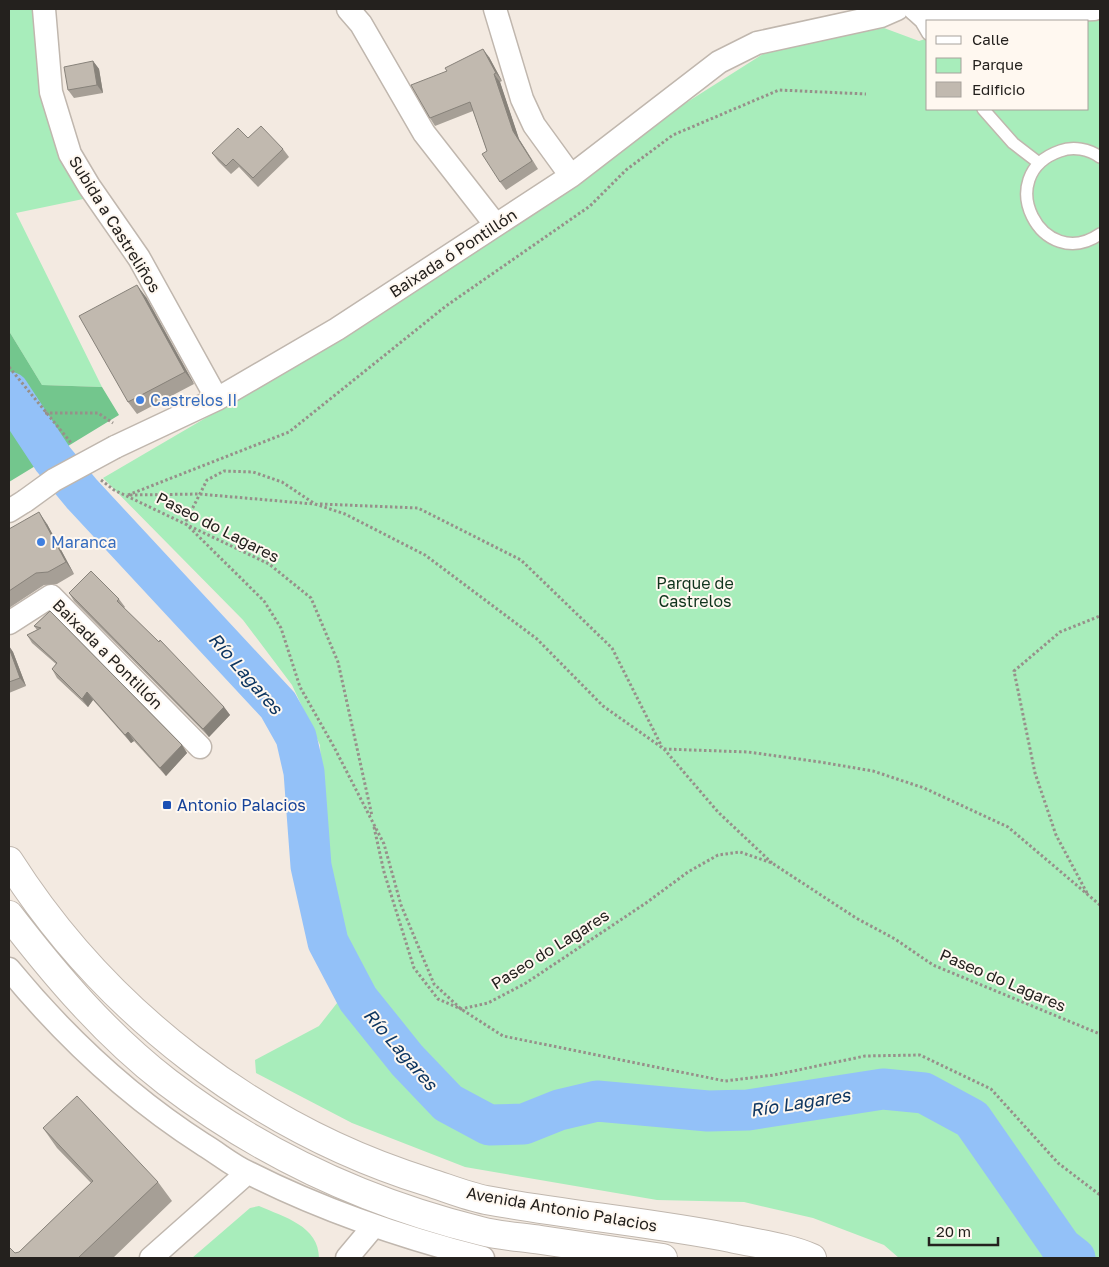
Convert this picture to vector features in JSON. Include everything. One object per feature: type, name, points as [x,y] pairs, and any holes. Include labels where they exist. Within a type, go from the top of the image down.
[{"type":"main road","name":"Avenida Antonio Palacios","points":[[9,861],[64,936],[127,1004],[153,1028],[226,1085],[315,1136],[388,1170],[484,1199],[707,1234],[796,1251],[812,1258]]},
{"type":"main road","name":"Avenida Antonio Palacios","points":[[9,915],[44,960],[104,1025],[133,1053],[166,1081],[205,1109],[285,1157],[377,1199],[482,1231],[663,1258]]},
{"type":"street","name":"Subida a Castreliños","points":[[44,9],[51,92],[70,154],[89,186],[139,258],[217,399]]},
{"type":"street","points":[[348,9],[361,24],[424,133],[495,224]]},
{"type":"street","points":[[495,9],[522,99],[534,125],[570,176]]},
{"type":"street","name":"Baixada ó Pontillón","points":[[17,506],[116,438],[217,399],[337,329],[570,176],[719,62],[757,43],[881,16],[897,9]]},
{"type":"street","points":[[915,9],[946,15],[1094,9]]},
{"type":"street","name":"Baixada a Pontillón","points":[[9,623],[51,596],[200,747]]},
{"type":"street","points":[[9,968],[44,1012],[104,1069],[160,1117],[247,1173],[338,1214],[373,1227],[483,1258]]},
{"type":"street","points":[[151,1258],[247,1173]]},
{"type":"street","points":[[347,1258],[373,1227]]},
{"type":"lane","points":[[907,9],[926,31]]},
{"type":"lane","points":[[984,110],[1013,143],[1039,163]]},
{"type":"lane","points":[[1100,157],[1080,149],[1065,149],[1051,154],[1039,163],[1030,177],[1026,192],[1028,209],[1035,224],[1047,235],[1061,242],[1078,243],[1093,239],[1100,234]]},
{"type":"path","points":[[127,495],[289,432],[446,306],[590,206],[626,170],[673,135],[779,90],[866,94]]},
{"type":"path","points":[[9,367],[44,413],[72,445]]},
{"type":"path","points":[[44,413],[98,413],[112,422],[116,438]]},
{"type":"path","points":[[772,863],[718,812],[664,750],[603,706],[537,639],[425,555],[345,514],[315,504],[282,482],[253,472],[224,471],[207,480],[186,523],[264,601],[281,628],[300,687],[373,820],[384,844],[401,905],[434,984],[461,1009],[502,1036],[725,1081],[774,1075],[865,1056],[920,1055],[991,1089],[1058,1163],[1100,1195]]},
{"type":"path","name":"Paseo do Lagares","points":[[98,475],[114,490],[269,564],[311,598],[338,662],[384,872],[414,968],[438,999],[461,1009],[488,1003],[526,983],[646,903],[688,872],[718,855],[740,852],[772,863],[856,918],[895,939],[933,965],[977,985],[1100,1034]]},
{"type":"path","points":[[127,495],[199,494],[315,504],[418,508],[521,560],[612,648],[664,750]]},
{"type":"path","points":[[1089,896],[1056,835],[1035,773],[1014,671],[1060,632],[1100,616]]},
{"type":"path","points":[[664,750],[748,752],[811,761],[873,771],[924,788],[1008,827],[1100,905]]},
{"type":"green space","points":[[9,9],[35,9],[41,85],[52,136],[88,198],[16,213],[102,387],[42,385],[9,331]]},
{"type":"green space","name":"Parque de Castrelos","points":[[1100,16],[1100,1258],[899,1258],[884,1245],[813,1218],[744,1202],[657,1200],[465,1167],[352,1123],[256,1073],[255,1060],[319,1026],[359,975],[343,934],[325,870],[320,745],[292,685],[243,620],[103,478],[370,322],[577,184],[681,106],[763,54],[821,39],[884,28],[919,41],[926,39],[926,110],[1089,110],[1089,20],[1014,20]]},
{"type":"green space","points":[[9,331],[42,385],[102,387],[119,415],[9,482]]},
{"type":"green space","points":[[259,1206],[289,1219],[307,1230],[317,1247],[319,1258],[192,1258],[250,1208]]},
{"type":"building","points":[[483,49],[496,73],[494,74],[513,131],[532,161],[500,182],[482,154],[487,151],[470,102],[430,118],[411,85],[447,71],[445,68]]},
{"type":"building","points":[[93,61],[97,85],[68,90],[64,67]]},
{"type":"building","points":[[261,126],[283,149],[253,178],[233,159],[226,166],[212,153],[238,128],[248,138]]},
{"type":"building","points":[[137,285],[185,372],[128,402],[79,316]]},
{"type":"building","points":[[39,512],[66,562],[48,572],[36,573],[9,591],[9,529]]},
{"type":"building","points":[[91,571],[119,599],[117,601],[159,642],[160,640],[224,707],[203,729],[69,593]]},
{"type":"building","points":[[50,611],[182,745],[160,768],[128,732],[125,735],[87,692],[82,699],[52,669],[57,663],[27,635],[41,628],[34,626]]},
{"type":"building","points":[[9,648],[20,678],[9,682]]},
{"type":"building","points":[[77,1096],[158,1182],[78,1258],[9,1258],[9,1247],[15,1253],[19,1252],[93,1181],[43,1128]]},
{"type":"waterway","name":"Río Lagares","points":[[9,392],[53,459],[82,494],[278,705],[296,737],[304,772],[311,866],[328,942],[358,999],[407,1060],[448,1103],[489,1125],[524,1124],[559,1110],[597,1101],[708,1111],[748,1110],[883,1089],[924,1093],[972,1119],[1061,1247],[1075,1258]]},
{"type":"place","name":"Castrelos II","points":[[140,400]]},
{"type":"place","name":"Maranca","points":[[41,542]]},
{"type":"place","name":"Antonio Palacios","points":[[167,805]]}]
